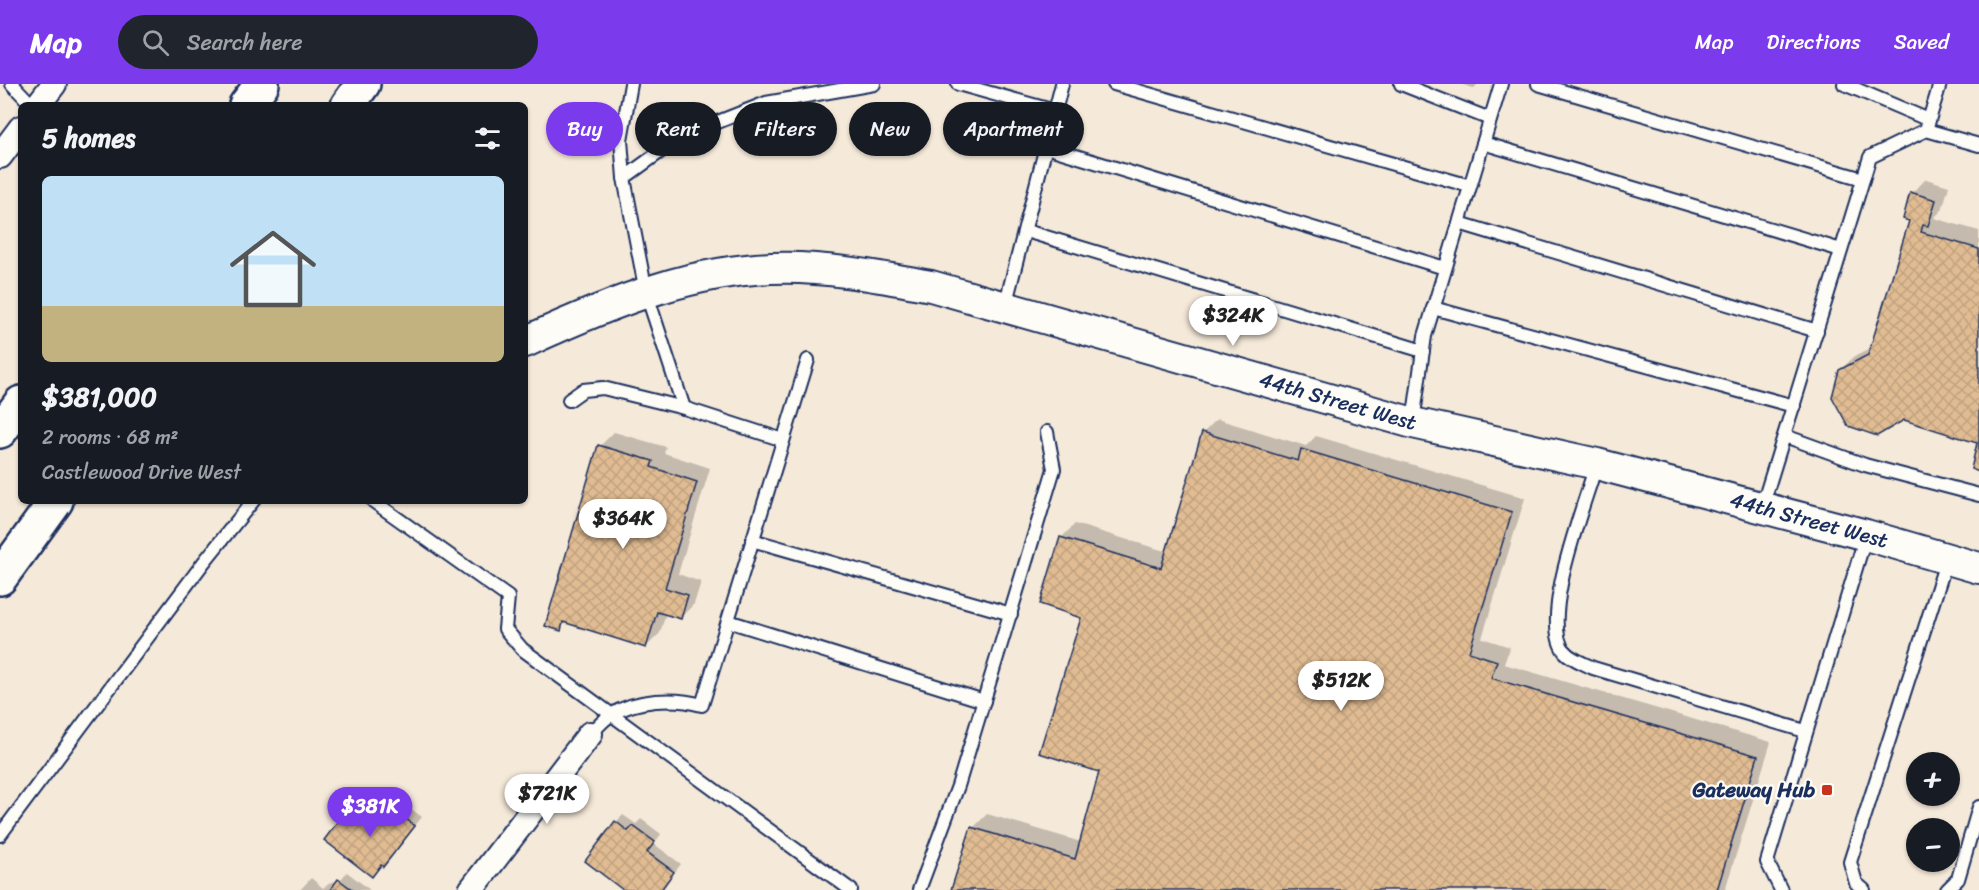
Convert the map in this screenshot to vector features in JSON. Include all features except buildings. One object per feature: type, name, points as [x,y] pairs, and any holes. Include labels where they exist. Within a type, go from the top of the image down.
[{"type":"highway","points":[[248,102],[262,84]]},
{"type":"highway","points":[[350,102],[363,84]]},
{"type":"highway","points":[[0,422],[18,401]]},
{"type":"highway","points":[[0,431],[18,407]]},
{"type":"highway","points":[[0,578],[54,504]]},
{"type":"street","points":[[40,102],[54,84]]},
{"type":"street","points":[[0,156],[18,132]]},
{"type":"street","name":"44th Street West","points":[[528,341],[625,298],[738,271],[799,268],[864,274],[931,286],[1413,423],[1596,464],[1866,535],[1979,568]]},
{"type":"street","points":[[484,885],[590,734]]},
{"type":"lane","points":[[12,84],[29,102]]},
{"type":"lane","points":[[631,84],[621,140],[624,178],[646,292],[684,408]]},
{"type":"lane","points":[[624,178],[681,136],[766,103],[874,84]]},
{"type":"lane","points":[[958,84],[1023,102]]},
{"type":"lane","points":[[1057,102],[1062,84]]},
{"type":"lane","points":[[1114,84],[1470,186]]},
{"type":"lane","points":[[1401,84],[1490,119]]},
{"type":"lane","points":[[1413,423],[1423,351],[1433,308],[1501,84]]},
{"type":"lane","points":[[1538,84],[1863,179]]},
{"type":"lane","points":[[1844,84],[1927,125],[1979,145]]},
{"type":"lane","points":[[1762,507],[1870,157],[1927,125],[1940,84]]},
{"type":"lane","points":[[1483,143],[1841,250]]},
{"type":"lane","points":[[1005,306],[1044,156]]},
{"type":"lane","points":[[1076,156],[1445,268]]},
{"type":"lane","points":[[1459,223],[1817,331]]},
{"type":"lane","points":[[1026,231],[1423,351]]},
{"type":"lane","points":[[1433,308],[1794,406]]},
{"type":"lane","points":[[590,734],[611,714],[640,703],[686,700],[702,705],[808,360]]},
{"type":"lane","points":[[569,400],[584,390],[603,388],[684,408],[783,440]]},
{"type":"lane","points":[[919,890],[958,786],[1054,469],[1047,432]]},
{"type":"lane","points":[[1785,436],[1865,465],[1979,495]]},
{"type":"lane","points":[[1596,464],[1556,605],[1557,638],[1566,654],[1593,668],[1805,731]]},
{"type":"lane","points":[[0,835],[204,562],[251,504]]},
{"type":"lane","points":[[377,504],[508,597],[505,629],[522,649],[851,890]]},
{"type":"lane","points":[[1780,890],[1767,862],[1866,535]]},
{"type":"lane","points":[[752,540],[1011,614]]},
{"type":"lane","points":[[1864,890],[1856,883],[1850,862],[1947,559]]},
{"type":"lane","points":[[728,621],[984,701]]},
{"type":"lane","points":[[1947,890],[1958,879],[1979,807]]},
{"type":"place","name":"Gateway Hub","points":[[1827,790]]}]
